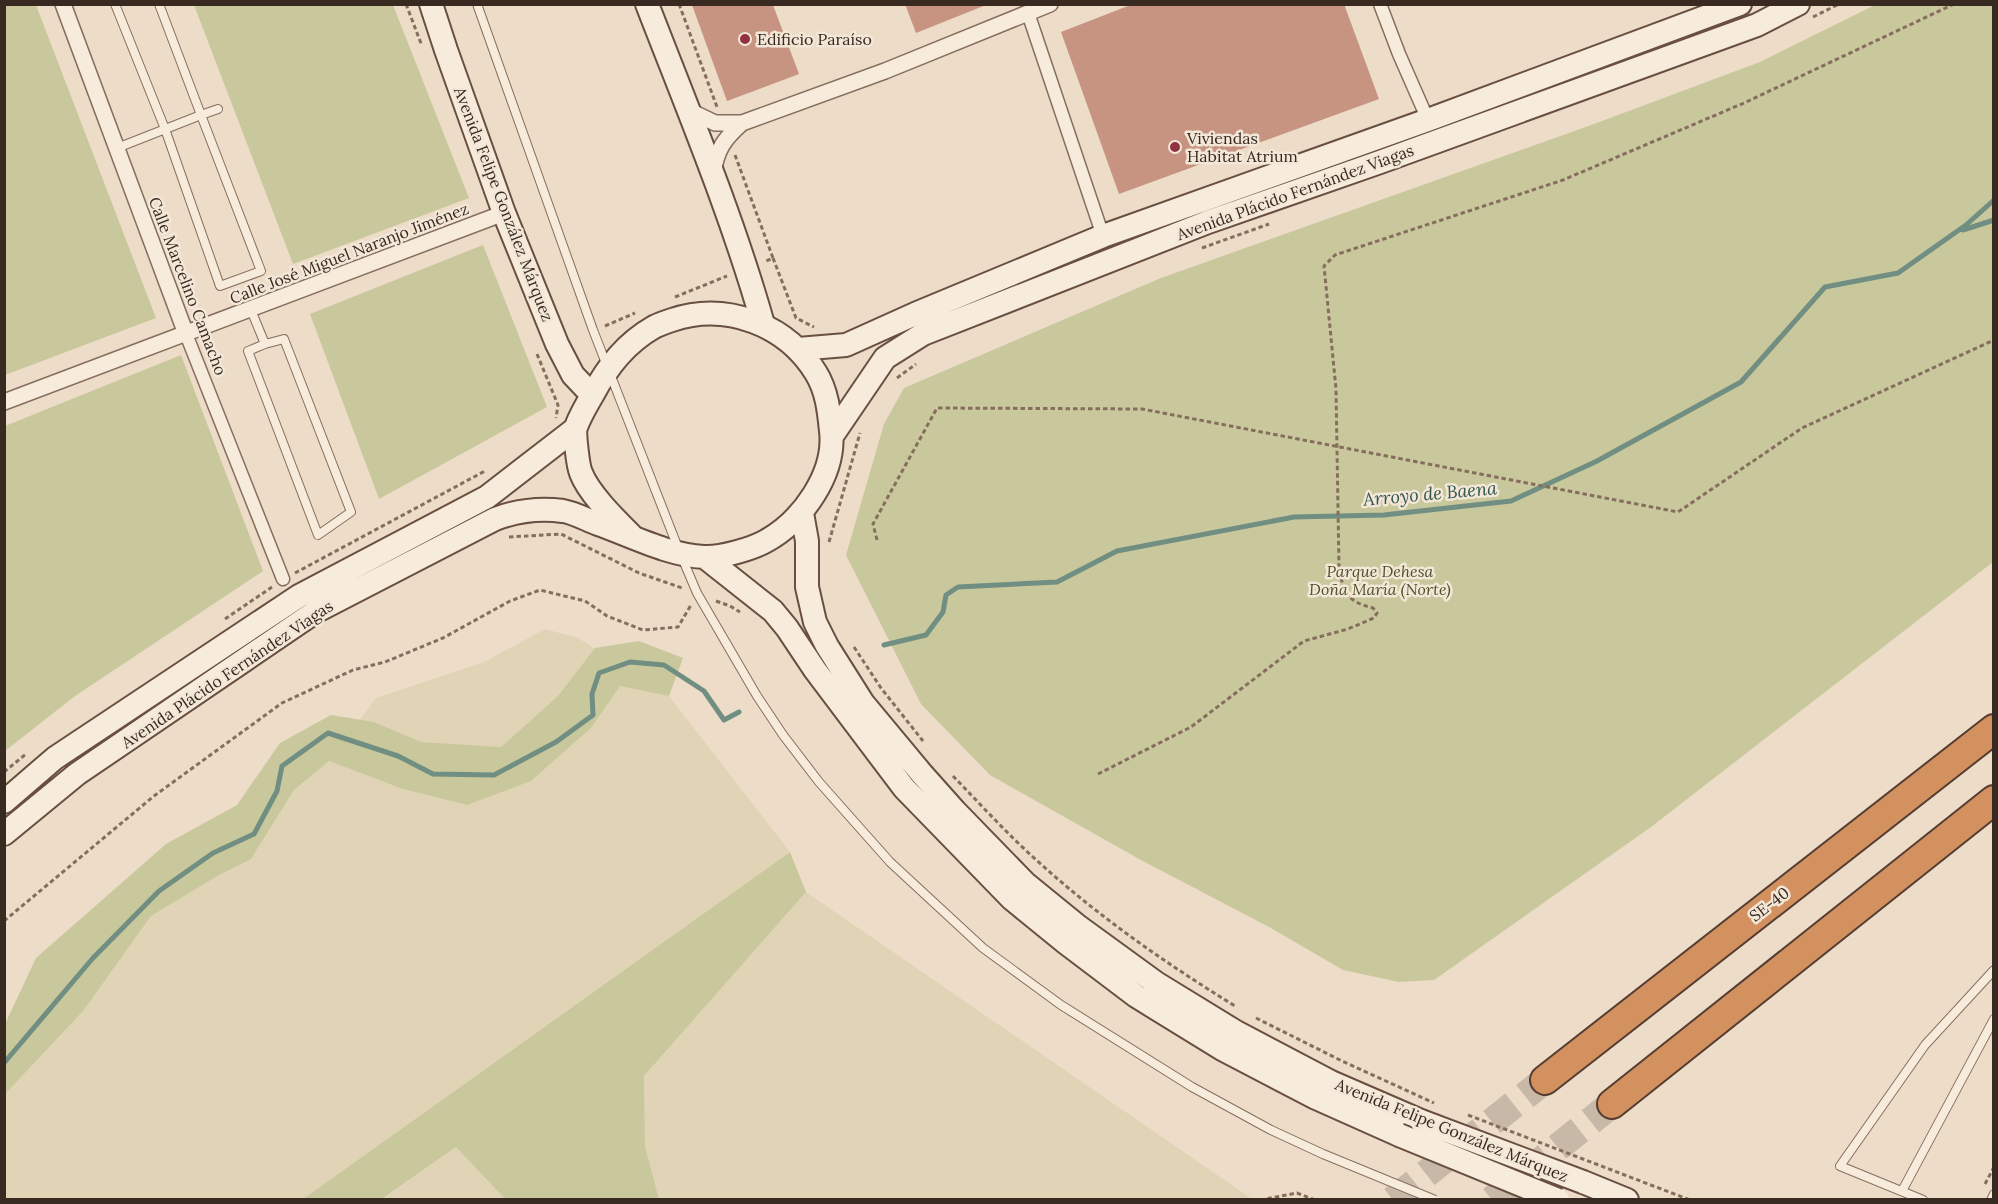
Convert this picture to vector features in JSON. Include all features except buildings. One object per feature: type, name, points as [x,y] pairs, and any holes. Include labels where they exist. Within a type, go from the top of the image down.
[{"type":"highway","name":"SE-40","points":[[1545,1080],[1994,729]]},
{"type":"highway","points":[[1612,1104],[1994,800]]},
{"type":"main road","name":"Avenida Felipe González Márquez","points":[[431,4],[504,213],[557,344],[573,375],[592,395]]},
{"type":"main road","points":[[647,4],[712,175],[763,324]]},
{"type":"main road","name":"Avenida Plácido Fernández Viagas","points":[[798,349],[846,345],[1103,236],[1428,120],[1740,4]]},
{"type":"main road","name":"Avenida Plácido Fernández Viagas","points":[[832,436],[885,358],[923,334],[1208,222],[1757,25],[1802,12]]},
{"type":"main road","points":[[633,537],[602,506],[581,473],[575,429],[608,368],[626,347],[656,326],[691,314],[728,314],[763,324],[798,349],[817,374],[829,404],[832,436],[826,469],[812,499],[802,513],[766,541],[739,551],[706,558]]},
{"type":"main road","name":"Avenida Plácido Fernández Viagas","points":[[4,802],[56,758],[299,596],[487,496],[575,429]]},
{"type":"main road","name":"Avenida Plácido Fernández Viagas","points":[[4,834],[77,774],[315,612],[495,519],[515,512],[564,512],[680,553],[706,558]]},
{"type":"main road","name":"Avenida Felipe González Márquez","points":[[802,513],[807,541],[807,586],[815,622],[826,646],[863,702],[922,774],[1026,883],[1079,927],[1147,976],[1236,1032],[1331,1082],[1421,1121],[1627,1200]]},
{"type":"main road","name":"Avenida Felipe González Márquez","points":[[706,558],[773,611],[904,788],[1012,898],[1066,943],[1136,996],[1213,1043],[1316,1098],[1399,1135],[1558,1200]]},
{"type":"street","name":"Calle Marcelino Camacho","points":[[63,4],[186,334],[283,579]]},
{"type":"street","points":[[712,175],[716,156],[726,130],[885,71],[1026,9],[1050,4]]},
{"type":"street","points":[[1380,4],[1428,120]]},
{"type":"street","points":[[1026,9],[1103,236]]},
{"type":"street","points":[[688,110],[726,130]]},
{"type":"street","name":"Calle José Miguel Naranjo Jiménez","points":[[4,402],[504,213]]},
{"type":"lane","points":[[115,4],[165,129],[220,286],[261,271],[159,4]]},
{"type":"lane","points":[[477,4],[593,330],[697,593],[766,710],[819,782],[890,862],[983,948],[1061,1005],[1192,1087],[1271,1130],[1435,1200]]},
{"type":"lane","points":[[117,148],[218,109]]},
{"type":"lane","points":[[250,310],[265,344]]},
{"type":"lane","points":[[284,339],[351,512],[318,535],[248,351],[265,344],[284,339]]},
{"type":"lane","points":[[1923,1200],[1840,1166],[1925,1045],[1994,970]]},
{"type":"lane","points":[[1902,1191],[1994,1020]]},
{"type":"lane","points":[[1991,1200],[1994,1194]]},
{"type":"path","points":[[406,4],[422,48]]},
{"type":"path","points":[[678,4],[796,318],[816,329]]},
{"type":"path","points":[[1802,12],[1839,4]]},
{"type":"path","points":[[1098,774],[1191,727],[1304,641],[1348,629],[1374,618],[1377,613],[1373,608],[1355,604],[1344,589],[1339,568],[1336,389],[1324,266],[1335,255],[1563,180],[1744,103],[1954,4]]},
{"type":"path","points":[[1202,248],[1270,224]]},
{"type":"path","points":[[670,299],[773,258]]},
{"type":"path","points":[[593,330],[637,313]]},
{"type":"path","points":[[877,540],[873,524],[937,408],[1142,409],[1678,512],[1802,428],[1994,340]]},
{"type":"path","points":[[895,380],[923,358]]},
{"type":"path","points":[[827,547],[860,433],[865,424]]},
{"type":"path","points":[[4,921],[154,796],[282,703],[353,670],[385,662],[443,638],[510,601],[540,590],[585,601],[607,616],[643,630],[678,627],[697,593],[639,573],[561,534],[501,537]]},
{"type":"path","points":[[851,643],[881,688],[924,742]]},
{"type":"path","points":[[946,768],[1042,866],[1094,909],[1171,966],[1238,1008]]},
{"type":"path","points":[[1248,1014],[1342,1061],[1443,1106]]},
{"type":"path","points":[[1465,1114],[1690,1200]]},
{"type":"path","points":[[1260,1200],[1297,1193],[1315,1200]]},
{"type":"shaded area","points":[[545,629],[578,638],[669,696],[790,852],[303,1199],[5,1199],[4,1094],[84,1010],[151,916],[197,878],[251,859],[294,790],[329,761],[376,698],[484,662]]},
{"type":"shaded area","points":[[806,892],[1252,1199],[659,1199],[645,1146],[644,1076]]},
{"type":"shaded area","points":[[456,1147],[505,1199],[382,1200]]},
{"type":"green space","points":[[5,4],[36,5],[156,318],[5,375]]},
{"type":"green space","points":[[194,5],[393,5],[469,198],[293,264]]},
{"type":"green space","name":"Parque Dehesa Doña María (Norte)","points":[[1875,5],[1993,5],[1993,562],[1651,827],[1434,980],[1399,982],[1343,970],[1269,927],[1141,860],[990,775],[921,704],[846,555],[884,424],[904,388],[1161,278],[1594,124],[1760,62]]},
{"type":"green space","points":[[483,245],[547,407],[379,499],[310,314]]},
{"type":"green space","points":[[181,355],[263,571],[75,696],[5,751],[5,426]]},
{"type":"green space","points":[[639,641],[683,658],[669,696],[620,686],[591,728],[531,781],[467,805],[403,789],[329,761],[294,790],[251,859],[219,875],[151,916],[84,1010],[5,1094],[5,1024],[36,958],[166,844],[237,805],[280,743],[331,715],[374,722],[421,742],[501,747],[558,696],[595,648]]},
{"type":"green space","points":[[790,852],[806,892],[644,1076],[645,1146],[659,1199],[505,1199],[456,1147],[382,1199],[303,1199]]},
{"type":"waterway","name":"Arroyo de Baena","points":[[884,645],[926,635],[943,612],[946,595],[958,587],[1057,582],[1117,551],[1294,517],[1384,515],[1511,501],[1597,461],[1741,382],[1825,287],[1898,273],[1966,225],[1994,200]]},
{"type":"waterway","points":[[1963,230],[1994,220]]},
{"type":"waterway","points":[[4,1063],[93,958],[159,891],[213,853],[254,834],[277,791],[282,766],[328,733],[398,756],[433,774],[494,775],[556,742],[593,715],[592,694],[599,673],[630,662],[664,665],[704,691],[724,720],[739,712]]},
{"type":"tunnel","points":[[1393,1200],[1545,1080]]},
{"type":"tunnel","points":[[1492,1200],[1612,1104]]},
{"type":"place","name":"Edificio Paraíso","points":[[745,39]]},
{"type":"place","name":"Viviendas Habitat Atrium","points":[[1175,147]]}]
